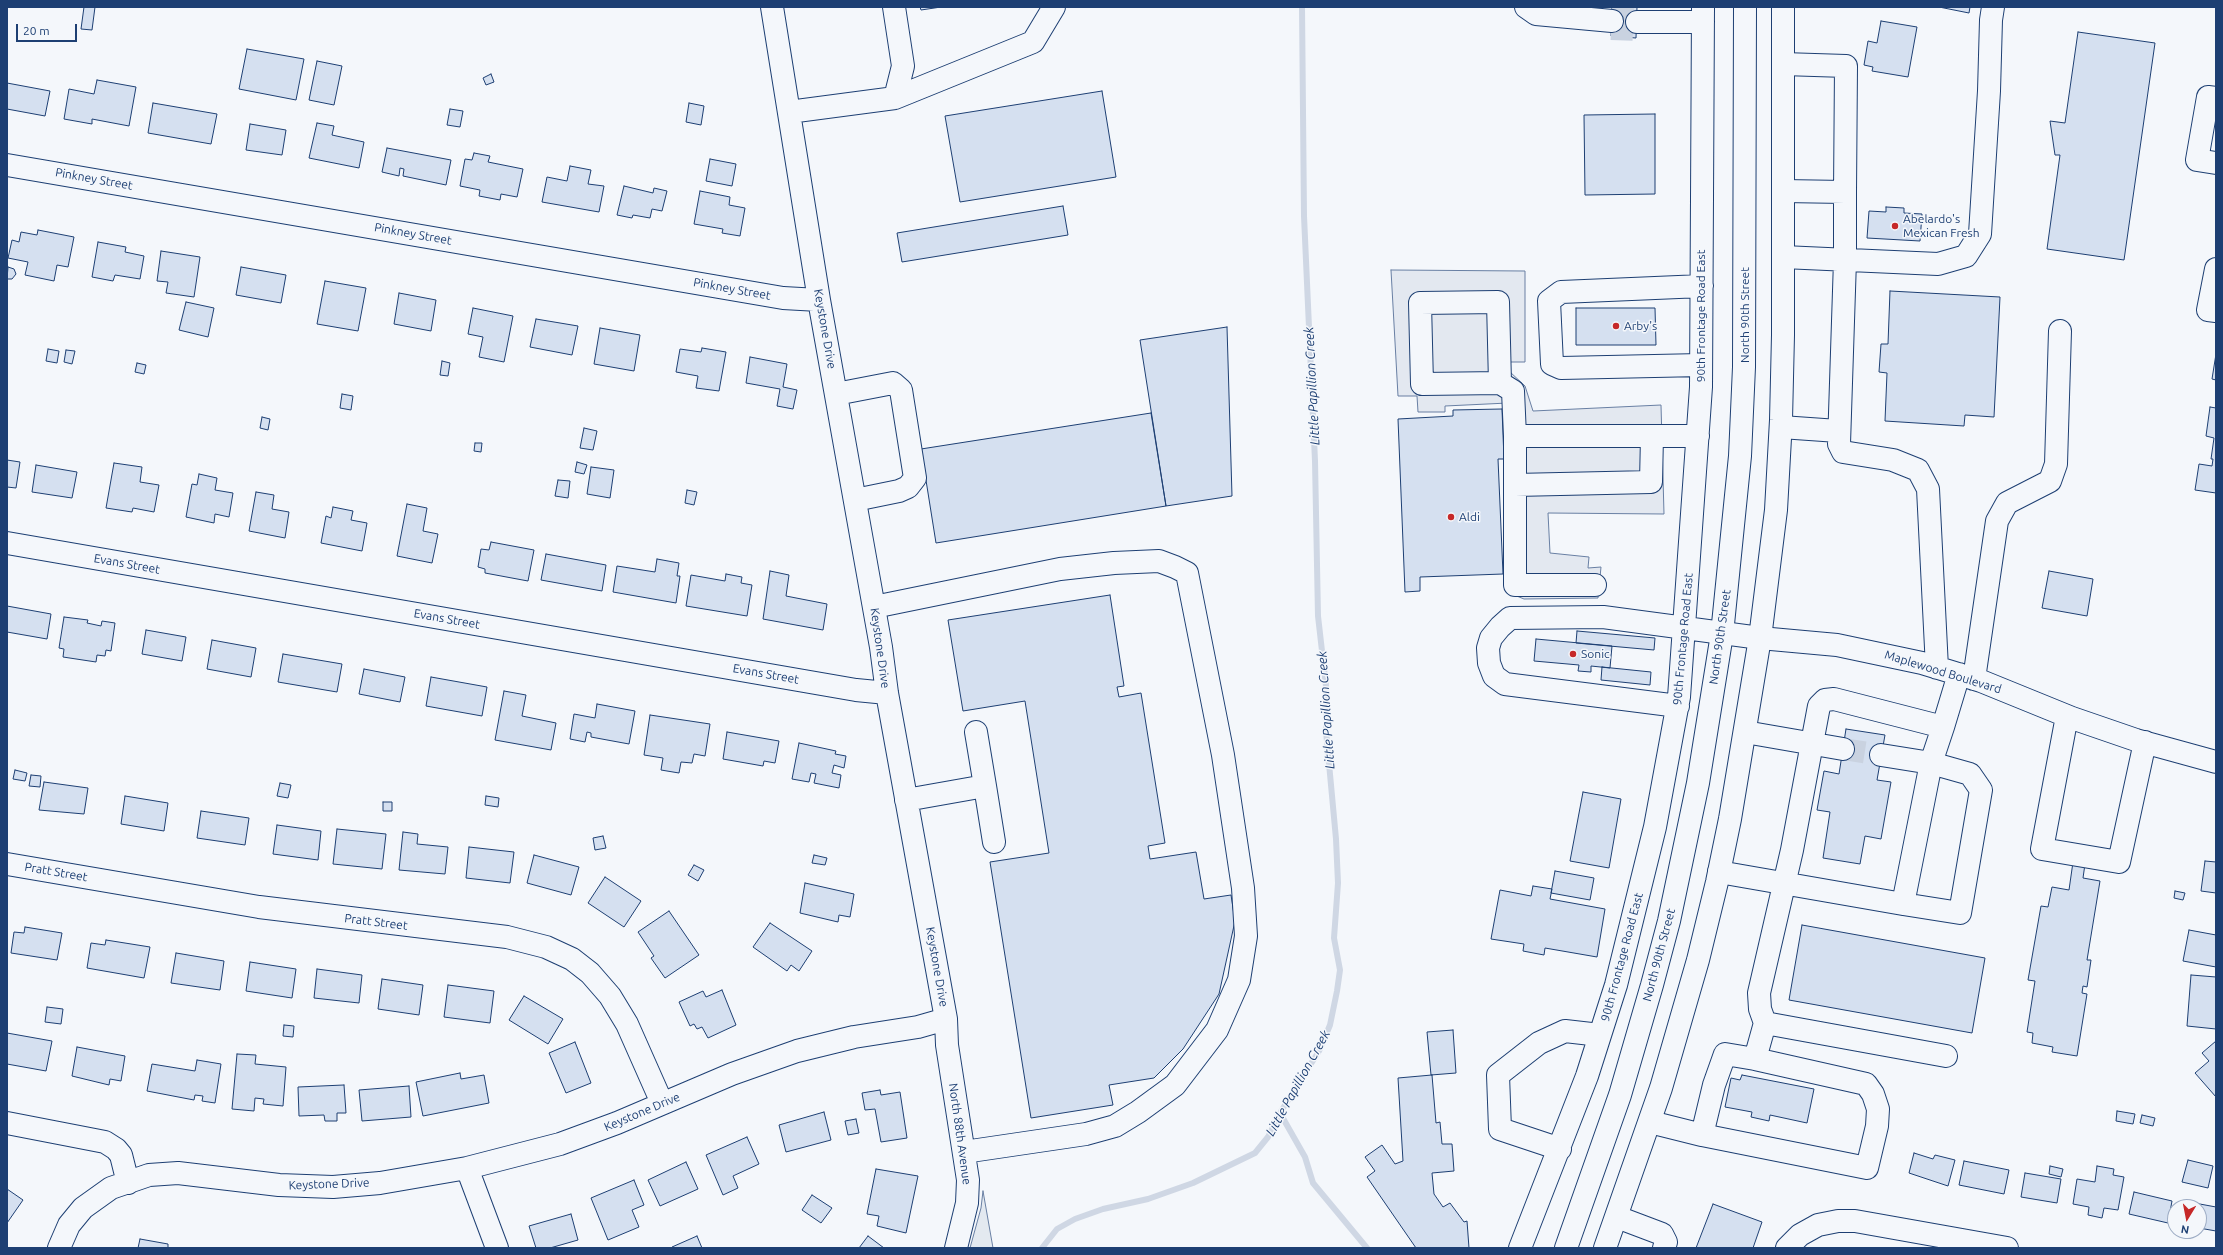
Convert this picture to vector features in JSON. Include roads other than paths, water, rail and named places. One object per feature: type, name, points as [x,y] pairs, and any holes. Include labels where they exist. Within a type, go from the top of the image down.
[{"type":"street","name":"Keystone Drive","points":[[59,1248],[69,1225],[83,1208],[100,1195],[149,1175],[178,1173],[280,1186],[333,1187],[380,1182],[467,1168],[560,1144],[617,1123],[732,1074],[797,1051],[854,1037],[918,1027],[946,1019],[887,693],[874,607],[819,300],[772,7]]},
{"type":"street","points":[[894,7],[903,66],[895,98]]},
{"type":"street","points":[[789,112],[895,98],[1033,42],[1054,7]]},
{"type":"street","points":[[1526,7],[1536,14],[1607,20]]},
{"type":"street","name":"North 90th Street","points":[[1566,1248],[1620,1095],[1669,921],[1698,783],[1722,634],[1740,456],[1744,367],[1745,7]]},
{"type":"street","points":[[1605,1248],[1650,1122],[1682,1018],[1719,872],[1745,732],[1760,638],[1776,510],[1781,427],[1783,7]]},
{"type":"street","points":[[1783,257],[1938,264],[1966,256],[1980,234],[1989,91],[1991,20],[1993,7]]},
{"type":"street","points":[[1641,21],[1703,15]]},
{"type":"street","name":"90th Frontage Road East","points":[[1520,1248],[1560,1149],[1616,985],[1637,908],[1655,827],[1678,706],[1685,628],[1698,436],[1701,365],[1703,15]]},
{"type":"street","points":[[1782,64],[1846,66],[1846,260],[1838,431],[1839,444],[1843,452],[1894,460],[1918,470],[1928,489],[1937,668]]},
{"type":"street","points":[[2216,98],[2208,97],[2197,160],[2216,163]]},
{"type":"street","name":"Pinkney Street","points":[[7,165],[775,297],[819,300]]},
{"type":"street","points":[[1783,192],[1845,192]]},
{"type":"street","points":[[2216,269],[2208,310],[2216,311]]},
{"type":"street","points":[[1701,365],[1561,368],[1552,364],[1549,301],[1561,292],[1702,286]]},
{"type":"street","points":[[1500,383],[1498,302],[1420,303],[1422,384],[1500,383],[1513,391],[1516,485],[1515,585],[1595,585]]},
{"type":"street","points":[[1903,904],[1931,763],[1943,727],[1967,677],[1997,520],[2007,503],[2050,481],[2056,464],[2060,331]]},
{"type":"street","points":[[836,394],[893,383],[901,390],[915,478],[908,486],[899,491],[855,500]]},
{"type":"street","points":[[1781,427],[1838,431]]},
{"type":"street","points":[[1515,436],[1698,436]]},
{"type":"street","points":[[1516,485],[1651,482],[1652,436]]},
{"type":"street","name":"Evans Street","points":[[7,544],[856,690],[887,693]]},
{"type":"street","points":[[874,607],[1060,569],[1114,563],[1159,561],[1175,567],[1187,573],[1223,755],[1243,888],[1246,936],[1239,980],[1217,1030],[1174,1085],[1138,1112],[1115,1126],[1086,1134],[964,1152]]},
{"type":"street","name":"Maplewood Boulevard","points":[[1678,706],[1505,684],[1494,676],[1489,663],[1488,648],[1491,638],[1510,618],[1603,617],[1722,634],[1837,645],[1888,655],[1967,677],[2067,716],[2145,742],[2216,762]]},
{"type":"street","points":[[1755,1058],[1765,1023],[1760,1009],[1759,993],[1784,884],[1819,706],[1825,700],[1834,699],[1943,727]]},
{"type":"street","points":[[2067,716],[2042,849],[2119,862],[2145,742]]},
{"type":"street","points":[[976,732],[994,842]]},
{"type":"street","points":[[1745,732],[1812,745],[1843,749]]},
{"type":"street","points":[[1719,872],[1960,913],[1981,790],[1970,774],[1931,763],[1882,755]]},
{"type":"street","points":[[906,800],[985,786]]},
{"type":"street","name":"Pratt Street","points":[[7,864],[259,907],[507,937],[546,947],[572,959],[590,973],[610,996],[627,1024],[662,1103]]},
{"type":"street","name":"North 88th Avenue","points":[[946,1019],[947,1045],[968,1180],[967,1203],[956,1248]]},
{"type":"street","points":[[1765,1023],[1946,1056]]},
{"type":"street","points":[[1560,1149],[1500,1129],[1498,1075],[1539,1043],[1565,1031],[1600,1035]]},
{"type":"street","points":[[1650,1122],[1702,1135],[1868,1168],[1877,1126],[1878,1109],[1873,1094],[1866,1084],[1755,1058],[1725,1054],[1714,1085],[1702,1135]]},
{"type":"street","points":[[7,1123],[105,1142],[116,1149],[121,1155],[128,1183]]},
{"type":"street","points":[[467,1168],[497,1248]]},
{"type":"street","points":[[1617,1217],[1662,1234],[1666,1242],[1664,1248]]},
{"type":"street","points":[[1787,1248],[1800,1235],[1818,1225],[1838,1221],[1855,1221],[2007,1248]]},
{"type":"waterway","name":"Little Papillion Creek","points":[[1042,1248],[1057,1229],[1075,1219],[1103,1209],[1148,1199],[1193,1183],[1255,1153],[1268,1137],[1280,1113],[1319,1051],[1330,1025],[1340,970],[1334,938],[1338,883],[1336,839],[1326,731],[1326,686],[1318,616],[1315,461],[1304,216],[1302,7]]},
{"type":"waterway","points":[[1280,1113],[1305,1157],[1313,1183],[1367,1248]]},
{"type":"tunnel","points":[[1612,11],[1637,12]]},
{"type":"tunnel","points":[[1611,29],[1636,30]]},
{"type":"tunnel","points":[[1843,749],[1881,755]]},
{"type":"place","name":"Abelardo's Mexican Fresh","points":[[1895,226]]},
{"type":"place","name":"Arby's","points":[[1616,326]]},
{"type":"place","name":"Aldi","points":[[1451,517]]},
{"type":"place","name":"Sonic","points":[[1573,654]]}]
